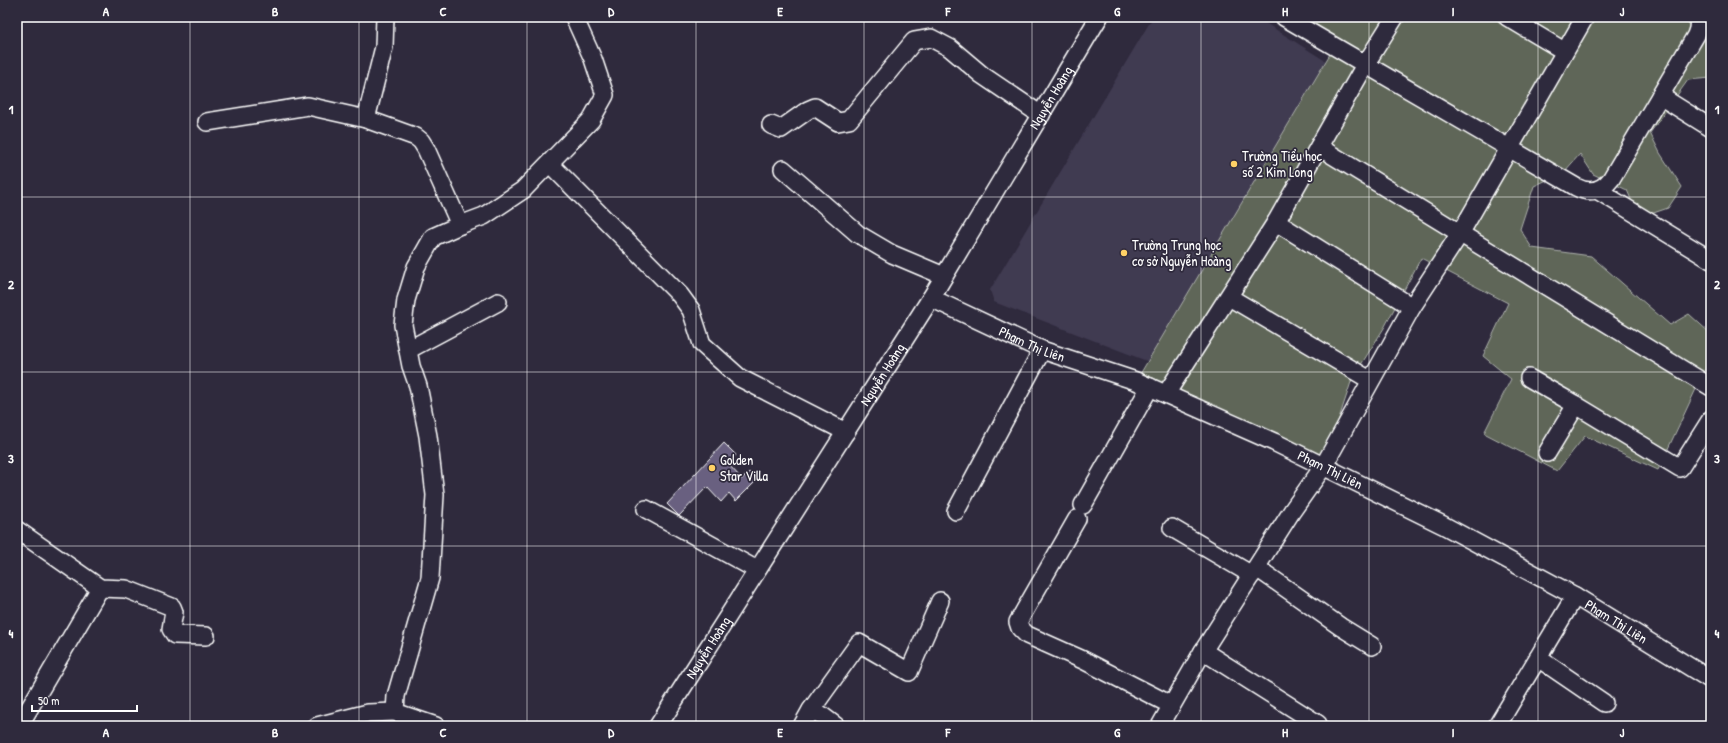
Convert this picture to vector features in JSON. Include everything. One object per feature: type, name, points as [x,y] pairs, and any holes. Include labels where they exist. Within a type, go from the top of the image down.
[{"type":"street","points":[[366,119],[384,46],[385,17]]},
{"type":"street","points":[[395,712],[396,696],[430,578],[434,495],[428,436],[403,324],[406,300],[416,267],[433,237],[484,216],[523,190],[550,164],[591,120],[605,95],[593,59],[574,17]]},
{"type":"street","name":"Nguyễn Hoàng","points":[[658,726],[931,298],[1099,17]]},
{"type":"street","points":[[1284,17],[1364,65],[1582,190],[1597,190],[1608,184],[1696,35],[1699,17],[1711,24]]},
{"type":"street","points":[[1166,394],[1276,222],[1364,65],[1395,17]]},
{"type":"street","points":[[1507,17],[1564,51]]},
{"type":"street","points":[[1160,726],[1203,651],[1292,511],[1322,467],[1412,307],[1461,232],[1508,147],[1584,17]]},
{"type":"street","points":[[771,126],[781,129],[808,110],[815,107],[838,122],[849,120],[914,41],[931,38],[950,48],[982,75],[1041,115]]},
{"type":"street","points":[[1660,96],[1711,128]]},
{"type":"street","points":[[207,122],[308,106],[366,119],[416,137],[421,141],[460,225]]},
{"type":"street","points":[[1319,147],[1461,232],[1711,387]]},
{"type":"street","points":[[550,164],[680,295],[691,310],[702,344],[740,378],[846,432]]},
{"type":"street","points":[[783,169],[858,234],[892,254],[944,276]]},
{"type":"street","points":[[1597,190],[1711,260]]},
{"type":"street","points":[[1276,222],[1412,307]]},
{"type":"street","points":[[1229,296],[1370,380]]},
{"type":"street","name":"Phạm Thị Liên","points":[[931,298],[1042,350],[1136,380],[1274,442],[1322,467],[1443,525],[1575,596],[1711,680]]},
{"type":"street","points":[[408,350],[498,302]]},
{"type":"street","points":[[956,511],[1042,350]]},
{"type":"street","points":[[1529,378],[1680,468],[1711,419]]},
{"type":"street","points":[[1150,387],[1018,622],[1020,628],[1027,635],[1083,660],[1171,705]]},
{"type":"street","points":[[1548,452],[1576,405]]},
{"type":"street","points":[[646,509],[757,570]]},
{"type":"street","points":[[1172,528],[1254,572],[1372,646]]},
{"type":"street","points":[[17,530],[100,588],[126,589],[167,604],[174,610],[171,626],[173,633],[179,636],[206,636]]},
{"type":"street","points":[[19,726],[100,588]]},
{"type":"street","points":[[1497,726],[1575,596]]},
{"type":"street","points":[[802,726],[811,710],[859,643],[909,672],[940,601]]},
{"type":"street","points":[[1203,651],[1318,724]]},
{"type":"street","points":[[1538,658],[1604,703]]},
{"type":"street","points":[[811,710],[820,714],[836,726]]},
{"type":"street","points":[[317,726],[368,713],[395,712],[436,726]]},
{"type":"shaded area","points":[[1153,17],[1256,17],[1343,72],[1157,365],[994,302],[990,290]]},
{"type":"green space","points":[[1291,17],[1711,17],[1711,78],[1688,80],[1650,133],[1660,153],[1682,187],[1668,208],[1639,218],[1627,190],[1593,174],[1580,154],[1564,172],[1534,186],[1520,229],[1532,248],[1591,256],[1670,325],[1689,314],[1711,334],[1711,357],[1658,470],[1585,436],[1557,471],[1484,433],[1511,379],[1483,356],[1508,303],[1421,258],[1384,328],[1352,379],[1323,467],[1136,381],[1336,44]]},
{"type":"building","points":[[724,443],[736,455],[728,464],[742,479],[749,472],[757,480],[736,501],[729,493],[721,502],[707,487],[679,516],[667,504]]},
{"type":"place","name":"Trường Tiểu học số 2 Kim Long","points":[[1234,164]]},
{"type":"place","name":"Trường Trung học cơ sở Nguyễn Hoàng","points":[[1124,253]]},
{"type":"place","name":"Golden Star Villa","points":[[712,468]]}]
